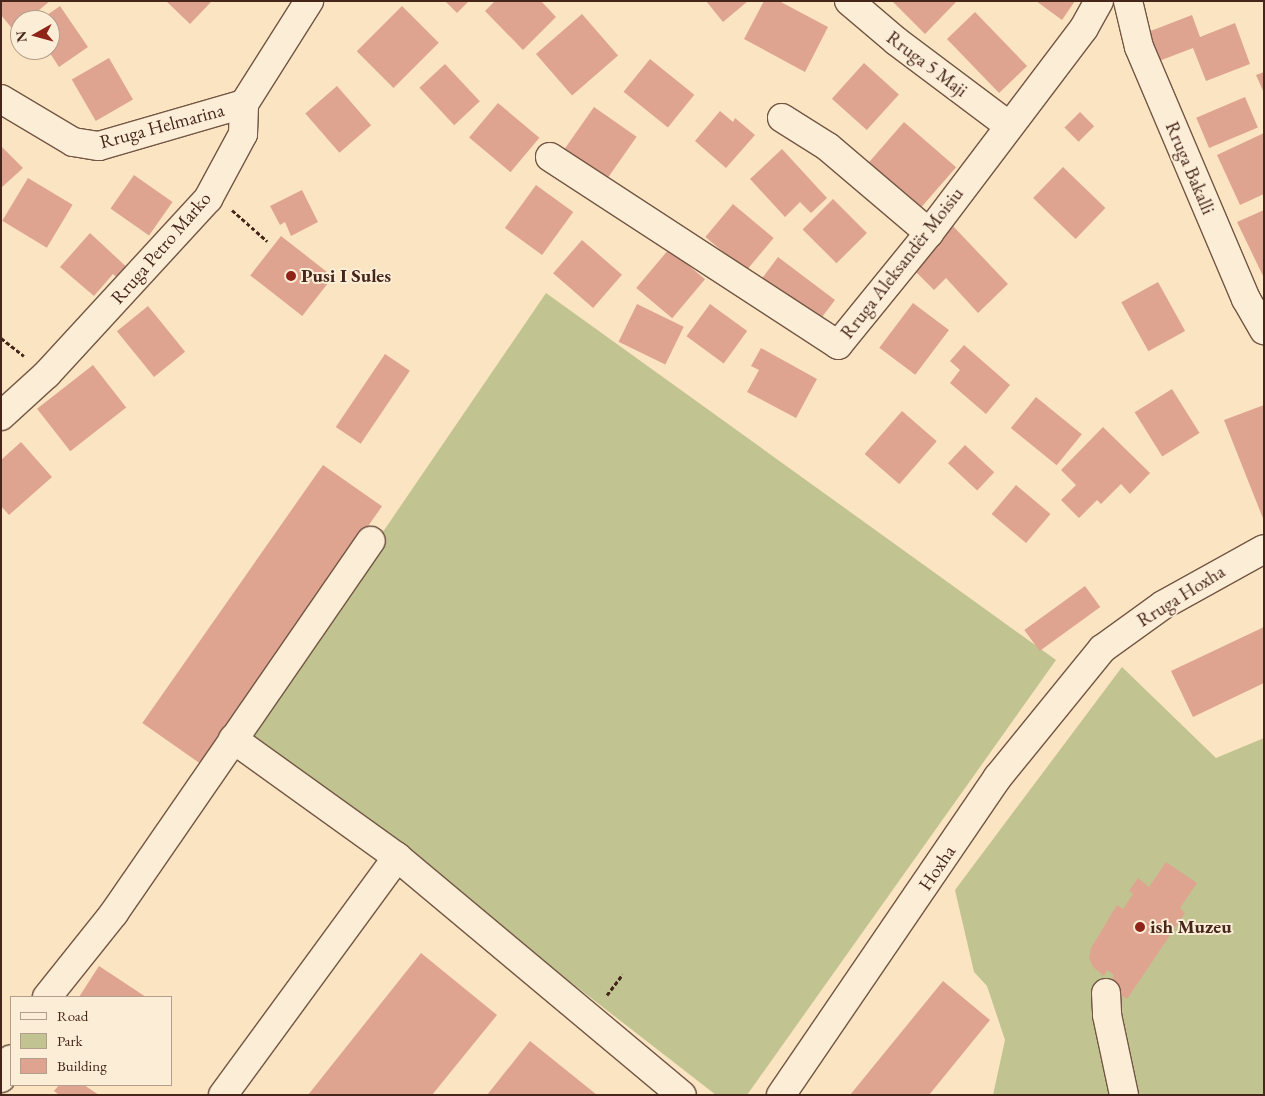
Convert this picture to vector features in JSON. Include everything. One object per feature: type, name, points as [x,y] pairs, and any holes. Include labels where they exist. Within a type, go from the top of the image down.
[{"type":"street","points":[[244,104],[309,1]]},
{"type":"street","name":"Rruga 5 Maji","points":[[849,1],[896,42],[1008,125]]},
{"type":"street","name":"Rruga Aleksandër Moisiu","points":[[550,157],[838,345],[928,233],[1008,125],[1084,28],[1100,1]]},
{"type":"street","name":"Rruga Bakalli","points":[[1128,1],[1139,48],[1246,299],[1264,330]]},
{"type":"street","name":"Rruga Helmarina","points":[[1,99],[73,142],[99,146],[244,104]]},
{"type":"street","name":"Rruga Petro Marko","points":[[1,416],[47,374],[138,278],[212,191],[243,134],[244,104]]},
{"type":"street","points":[[782,118],[828,147],[928,233]]},
{"type":"street","points":[[48,996],[114,913],[371,541]]},
{"type":"street","name":"Rruga Hoxha","points":[[1102,649],[1163,605],[1264,548]]},
{"type":"street","name":"Hoxha","points":[[781,1095],[998,777],[1102,649]]},
{"type":"street","points":[[233,739],[397,856],[682,1095]]},
{"type":"street","points":[[224,1095],[397,856]]},
{"type":"street","points":[[1106,993],[1107,1014],[1124,1095]]},
{"type":"street","points":[[1,1078],[10,1061]]},
{"type":"path","points":[[212,191],[266,240]]},
{"type":"path","points":[[1,338],[21,354]]},
{"type":"green space","points":[[546,293],[1056,660],[747,1095],[716,1095],[247,731]]},
{"type":"green space","points":[[1122,667],[1216,758],[1264,738],[1264,1095],[993,1095],[1005,1040],[987,986],[974,972],[955,890]]},
{"type":"building","points":[[1,1],[50,1],[39,10],[10,10],[10,26],[1,15]]},
{"type":"building","points":[[166,1],[212,1],[190,24]]},
{"type":"building","points":[[445,1],[469,1],[457,13]]},
{"type":"building","points":[[495,1],[541,1],[556,17],[523,50],[485,11]]},
{"type":"building","points":[[706,1],[748,1],[723,22]]},
{"type":"building","points":[[764,1],[779,1],[828,27],[805,72],[744,39]]},
{"type":"building","points":[[892,1],[957,1],[925,34]]},
{"type":"building","points":[[1036,1],[1075,1],[1062,20]]},
{"type":"building","points":[[60,6],[88,47],[59,67],[54,60],[60,60],[60,10],[54,10]]},
{"type":"building","points":[[402,6],[439,43],[394,88],[357,51]]},
{"type":"building","points":[[975,12],[1027,66],[999,93],[947,39]]},
{"type":"building","points":[[582,14],[618,56],[572,96],[536,54]]},
{"type":"building","points":[[1192,15],[1200,37],[1235,23],[1250,64],[1206,81],[1193,48],[1159,61],[1148,32]]},
{"type":"building","points":[[109,58],[133,100],[96,121],[72,80]]},
{"type":"building","points":[[650,59],[694,95],[668,128],[624,92]]},
{"type":"building","points":[[864,63],[899,94],[867,130],[832,99]]},
{"type":"building","points":[[445,64],[480,101],[454,125],[419,88]]},
{"type":"building","points":[[1264,72],[1264,93],[1256,75]]},
{"type":"building","points":[[337,86],[371,125],[339,153],[305,114]]},
{"type":"building","points":[[1245,97],[1258,127],[1209,148],[1196,118]]},
{"type":"building","points":[[498,103],[539,138],[510,172],[469,137]]},
{"type":"building","points":[[594,107],[637,137],[607,179],[565,149]]},
{"type":"building","points":[[720,111],[733,122],[735,118],[755,135],[726,168],[695,141]]},
{"type":"building","points":[[1080,112],[1094,126],[1079,142],[1064,128]]},
{"type":"building","points":[[904,122],[956,167],[919,210],[867,164]]},
{"type":"building","points":[[1264,133],[1264,194],[1240,205],[1217,155]]},
{"type":"building","points":[[1,148],[23,168],[1,188]]},
{"type":"building","points":[[782,149],[827,198],[811,213],[800,202],[785,217],[750,179]]},
{"type":"building","points":[[1063,167],[1105,208],[1076,239],[1033,198]]},
{"type":"building","points":[[134,175],[173,202],[149,236],[110,209]]},
{"type":"building","points":[[28,178],[73,205],[47,248],[2,221]]},
{"type":"building","points":[[536,185],[573,212],[542,255],[505,228]]},
{"type":"building","points":[[302,190],[318,222],[291,236],[285,222],[280,225],[270,206]]},
{"type":"building","points":[[833,199],[867,233],[837,263],[803,229]]},
{"type":"building","points":[[733,204],[774,238],[746,271],[705,237]]},
{"type":"building","points":[[1264,210],[1264,278],[1237,222]]},
{"type":"building","points":[[953,226],[1008,284],[978,313],[946,278],[934,290],[910,266]]},
{"type":"building","points":[[90,233],[132,272],[123,283],[113,274],[94,296],[60,267]]},
{"type":"building","name":"Pusi I Sules","points":[[281,236],[333,277],[302,316],[250,275]]},
{"type":"building","points":[[582,240],[622,275],[593,308],[553,273]]},
{"type":"building","points":[[669,249],[705,279],[672,318],[636,288]]},
{"type":"building","points":[[778,257],[835,300],[819,321],[758,284]]},
{"type":"building","points":[[1158,282],[1185,331],[1148,351],[1121,302]]},
{"type":"building","points":[[913,303],[949,330],[915,375],[879,348]]},
{"type":"building","points":[[637,304],[684,327],[665,365],[619,342]]},
{"type":"building","points":[[710,304],[747,331],[724,363],[686,336]]},
{"type":"building","points":[[148,306],[185,352],[154,377],[117,331]]},
{"type":"building","points":[[964,345],[1010,385],[986,414],[950,383],[960,370],[950,361]]},
{"type":"building","points":[[761,348],[817,379],[796,418],[747,392],[759,370],[751,366]]},
{"type":"building","points":[[385,354],[410,371],[361,444],[336,427]]},
{"type":"building","points":[[93,365],[126,408],[70,451],[37,409]]},
{"type":"building","points":[[1172,389],[1200,433],[1162,456],[1135,412]]},
{"type":"building","points":[[1036,397],[1082,434],[1057,465],[1011,428]]},
{"type":"building","points":[[1264,405],[1264,521],[1224,420]]},
{"type":"building","points":[[902,411],[937,441],[899,484],[865,454]]},
{"type":"building","points":[[1103,427],[1150,473],[1130,494],[1121,484],[1101,504],[1097,500],[1079,518],[1061,500],[1076,485],[1061,470]]},
{"type":"building","points":[[21,442],[52,477],[9,515],[1,506],[1,460]]},
{"type":"building","points":[[965,445],[994,472],[977,491],[948,463]]},
{"type":"building","points":[[323,465],[382,506],[201,764],[142,723]]},
{"type":"building","points":[[1016,485],[1050,514],[1026,543],[992,514]]},
{"type":"building","points":[[1085,586],[1100,607],[1040,651],[1024,630]]},
{"type":"building","points":[[1264,627],[1264,683],[1193,717],[1171,671]]},
{"type":"building","name":"ish Muzeu","points":[[1166,862],[1197,883],[1180,908],[1185,913],[1127,999],[1109,987],[1114,975],[1107,970],[1104,976],[1093,967],[1089,958],[1091,948],[1117,905],[1123,909],[1133,894],[1129,891],[1138,878],[1149,887]]},
{"type":"building","points":[[421,953],[497,1015],[432,1095],[308,1095]]},
{"type":"building","points":[[99,966],[144,996],[80,996]]},
{"type":"building","points":[[943,981],[990,1020],[929,1095],[850,1095]]},
{"type":"building","points":[[530,1041],[597,1095],[487,1095]]},
{"type":"building","points":[[58,1086],[86,1086],[99,1095],[59,1095],[54,1091]]},
{"type":"place","name":"Pusi I Sules","points":[[291,276]]},
{"type":"place","name":"ish Muzeu","points":[[1140,927]]}]
